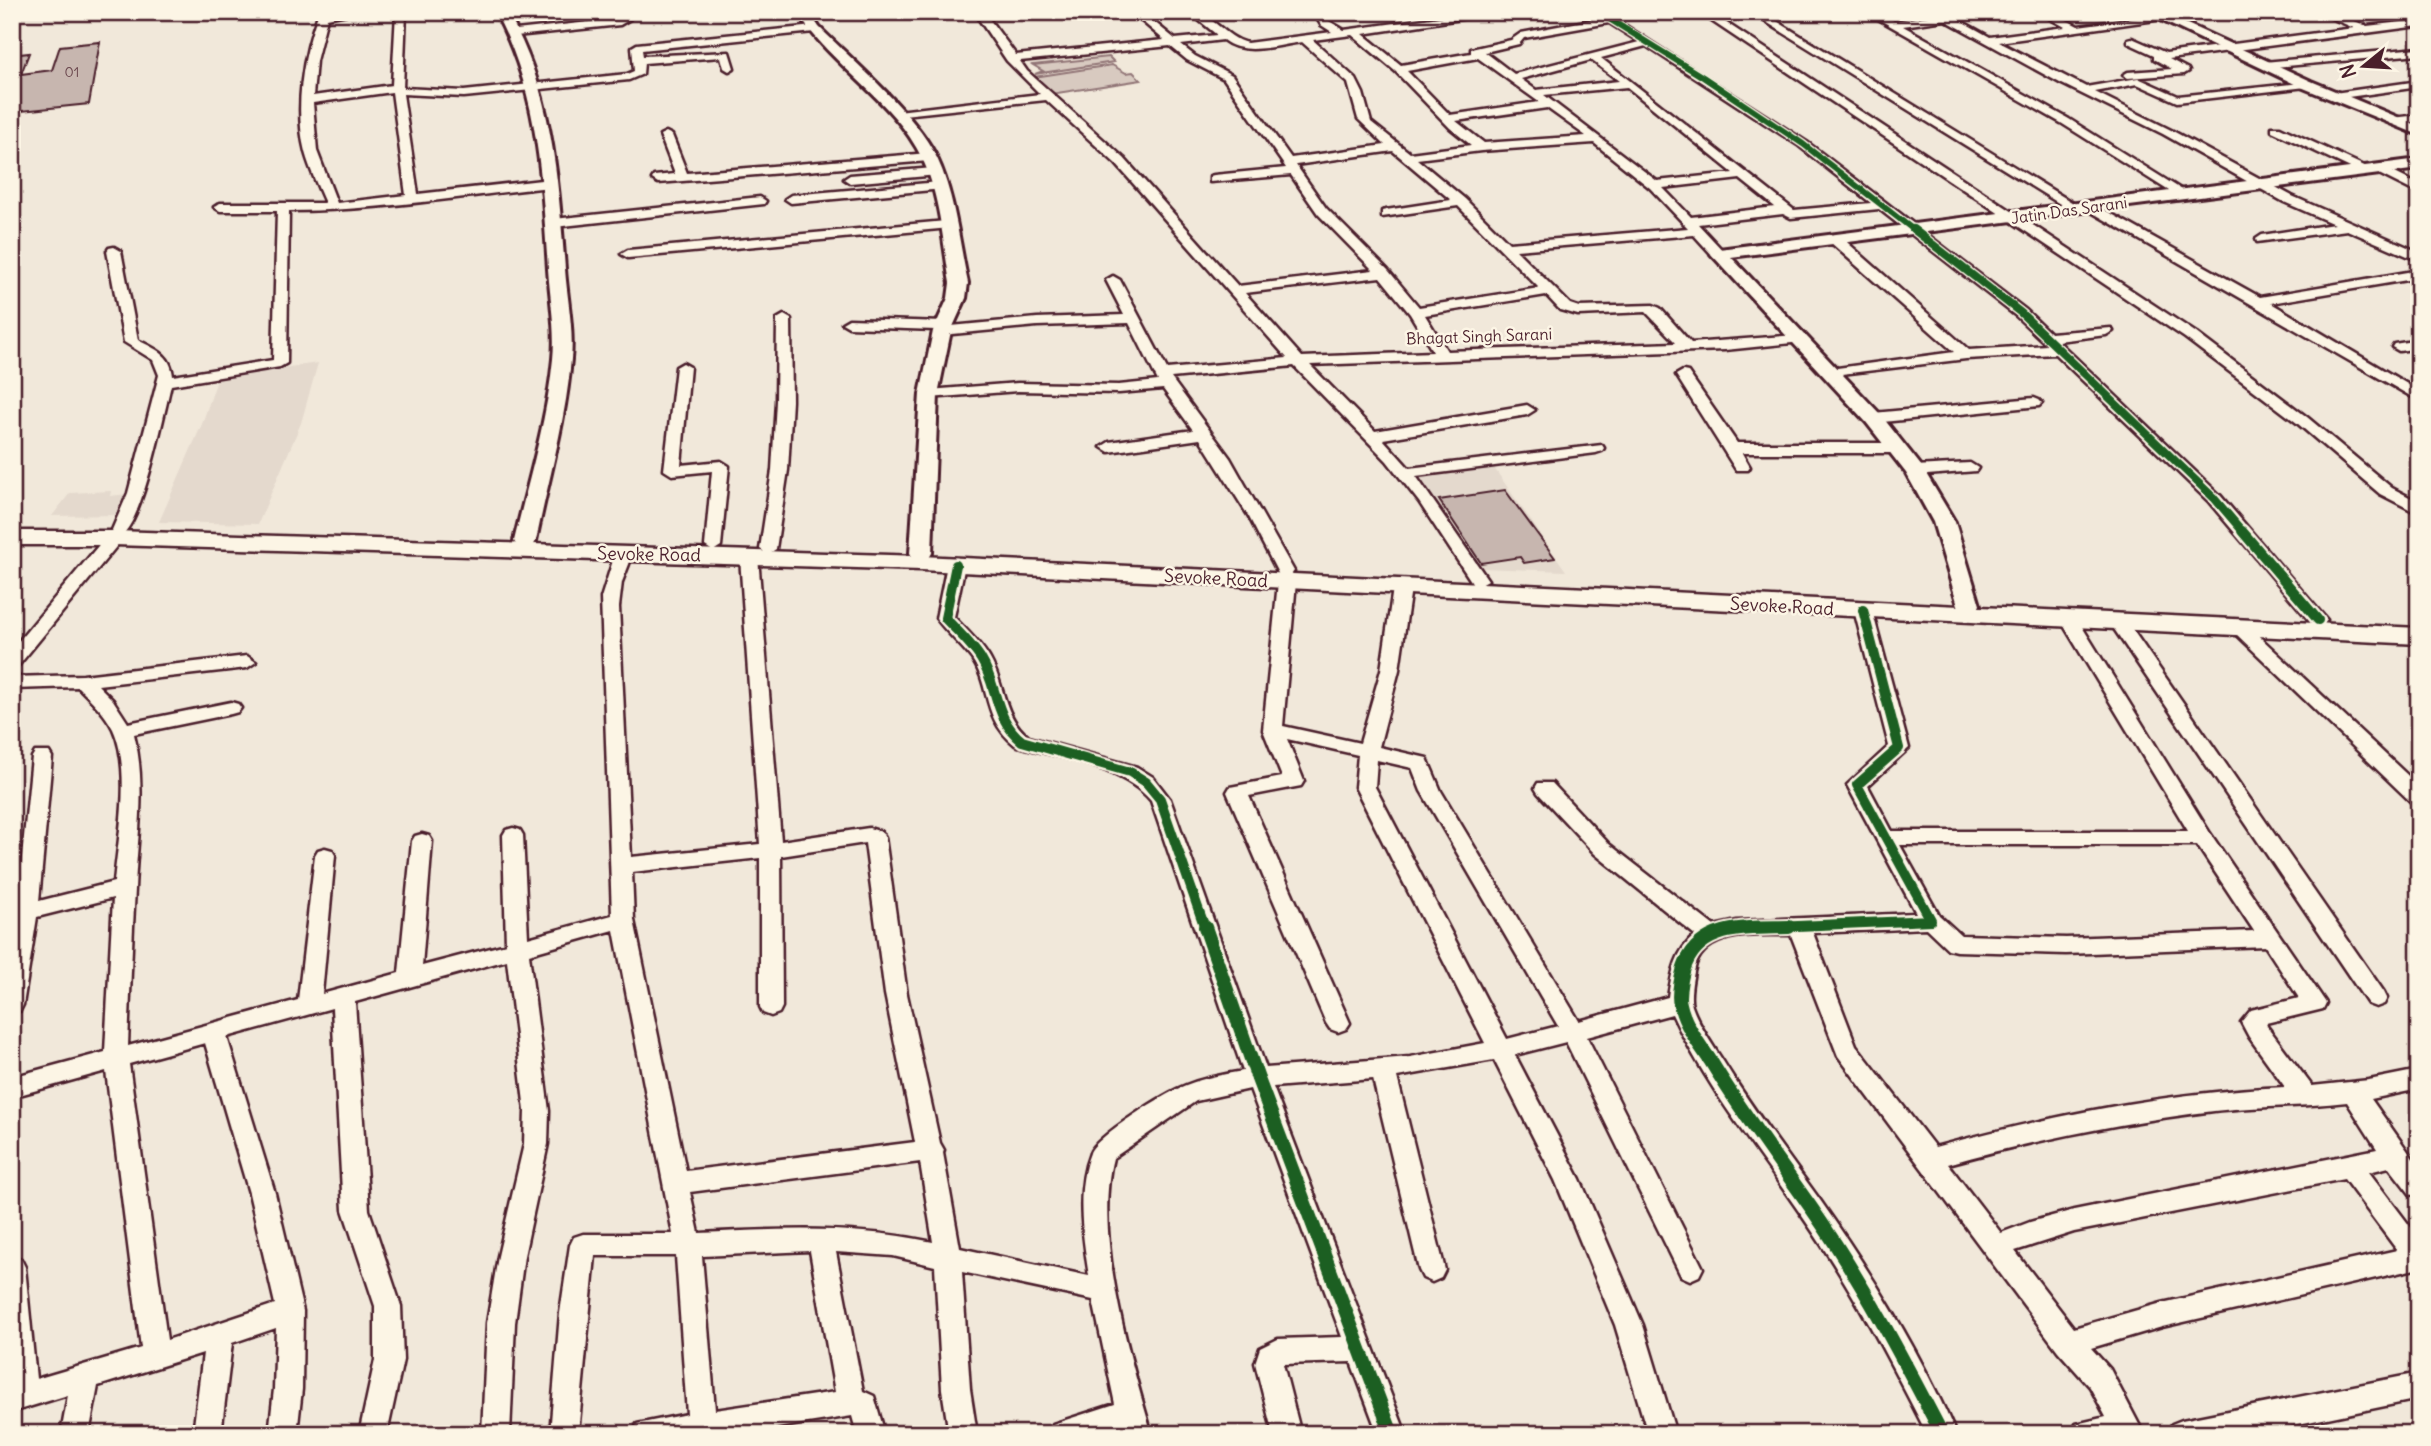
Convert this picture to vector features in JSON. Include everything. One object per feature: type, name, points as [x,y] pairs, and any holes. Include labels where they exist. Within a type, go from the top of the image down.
[{"type":"main road","name":"Sevoke Road","points":[[12,531],[484,546],[713,546],[758,553]]},
{"type":"main road","name":"Sevoke Road","points":[[12,538],[117,534]]},
{"type":"main road","name":"Sevoke Road","points":[[522,546],[624,554],[758,553],[921,558],[2323,626],[2419,636]]},
{"type":"main road","name":"Sevoke Road","points":[[921,558],[956,565],[1286,576],[1402,588],[1480,586],[1863,610],[1970,610],[2070,621],[2240,628],[2419,624]]},
{"type":"street","points":[[333,207],[311,149],[308,71],[323,14],[352,12]]},
{"type":"street","points":[[401,12],[396,41],[397,90],[403,150],[413,199]]},
{"type":"street","points":[[501,12],[516,33],[533,88],[550,183],[563,325],[562,358],[522,546]]},
{"type":"street","points":[[516,33],[620,22],[625,19],[625,12]]},
{"type":"street","points":[[803,12],[814,29],[898,114],[934,171],[959,283],[957,298],[943,328],[929,394],[921,558]]},
{"type":"street","points":[[979,12],[1011,59],[1120,161],[1298,361],[1405,472],[1472,566],[1480,586]]},
{"type":"street","points":[[1136,12],[1200,64],[1228,77],[1327,217],[1383,273],[1416,312],[1441,354]]},
{"type":"street","points":[[1194,12],[1235,44],[1244,46],[1501,12]]},
{"type":"street","points":[[1318,12],[1325,23],[1349,33],[1399,69],[1447,119],[1481,147]]},
{"type":"street","points":[[1640,12],[1604,16],[1521,36],[1516,42],[1475,51],[1515,77],[1654,185],[1873,418],[1915,471],[1944,522],[1970,610]]},
{"type":"street","points":[[1703,12],[2190,335],[2302,420],[2392,495],[2419,509]]},
{"type":"street","points":[[1755,12],[2084,208],[2258,300],[2419,397]]},
{"type":"street","points":[[1871,12],[2065,121],[2181,193]]},
{"type":"street","points":[[2043,12],[2077,29]]},
{"type":"street","points":[[1988,40],[2077,29],[2156,15],[2208,12]]},
{"type":"street","points":[[2264,65],[2419,51],[2322,12]]},
{"type":"street","points":[[1894,24],[1940,13],[2258,182],[2419,257]]},
{"type":"street","points":[[2156,15],[2306,84],[2419,131]]},
{"type":"street","points":[[1604,16],[1703,77],[1803,144],[1917,230],[2047,338],[2214,498],[2323,626]]},
{"type":"street","points":[[2135,58],[2419,23]]},
{"type":"street","points":[[308,100],[397,90],[464,94],[632,76],[639,72],[637,47],[814,29]]},
{"type":"street","points":[[1011,59],[1226,37]]},
{"type":"street","points":[[1305,38],[1351,80],[1357,90],[1361,114],[1367,124],[1461,202],[1567,309],[1653,309],[1687,347]]},
{"type":"street","points":[[2064,81],[2184,71],[2132,41]]},
{"type":"street","points":[[1515,77],[1646,43]]},
{"type":"street","points":[[638,60],[725,54],[729,68]]},
{"type":"street","points":[[1399,69],[1480,54]]},
{"type":"street","points":[[1593,57],[1791,214],[1884,205]]},
{"type":"street","points":[[2084,90],[2138,81],[2177,99],[2306,84]]},
{"type":"street","points":[[1536,93],[1629,83]]},
{"type":"street","points":[[2334,96],[2419,84]]},
{"type":"street","points":[[898,114],[1049,96]]},
{"type":"street","points":[[1447,119],[1550,104]]},
{"type":"street","points":[[2392,121],[2419,118]]},
{"type":"street","points":[[2276,129],[2419,190]]},
{"type":"street","points":[[666,135],[682,176]]},
{"type":"street","points":[[1409,157],[1481,147],[1597,139]]},
{"type":"street","points":[[1214,179],[1397,147]]},
{"type":"street","name":"Jatin Das Sarani","points":[[1719,254],[2016,218],[2258,182],[2419,164]]},
{"type":"street","points":[[658,179],[682,176],[934,171]]},
{"type":"street","points":[[850,179],[934,171]]},
{"type":"street","points":[[791,200],[934,171]]},
{"type":"street","points":[[1654,185],[1745,175]]},
{"type":"street","points":[[220,207],[333,207],[550,183]]},
{"type":"street","points":[[554,223],[760,201]]},
{"type":"street","points":[[1386,214],[1461,202]]},
{"type":"street","points":[[165,382],[280,362],[283,206]]},
{"type":"street","points":[[1508,247],[1694,226],[1785,209]]},
{"type":"street","points":[[628,254],[946,225]]},
{"type":"street","points":[[2262,239],[2349,226]]},
{"type":"street","points":[[1835,239],[1966,355]]},
{"type":"street","points":[[12,662],[117,534],[136,493],[165,382],[166,369],[161,358],[131,342],[114,251]]},
{"type":"street","points":[[1236,290],[1383,273]]},
{"type":"street","points":[[2258,300],[2419,274]]},
{"type":"street","points":[[1113,281],[1165,379],[1206,433],[1257,517],[1286,576],[1273,730],[1294,780],[1237,792],[1338,1023]]},
{"type":"street","points":[[1416,312],[1548,291]]},
{"type":"street","points":[[771,1007],[771,850],[758,553],[780,470],[784,319]]},
{"type":"street","points":[[849,323],[943,328],[1134,319]]},
{"type":"street","points":[[2047,338],[2106,331]]},
{"type":"street","name":"Bhagat Singh Sarani","points":[[1165,379],[1298,361],[1687,347],[1797,339]]},
{"type":"street","points":[[2399,347],[2419,344]]},
{"type":"street","points":[[1830,373],[1966,355],[2059,349]]},
{"type":"street","points":[[682,367],[671,470],[721,466],[713,546]]},
{"type":"street","points":[[1683,375],[1742,467]]},
{"type":"street","points":[[929,394],[1018,387],[1110,389],[1165,379]]},
{"type":"street","points":[[1873,418],[2034,402]]},
{"type":"street","points":[[1371,436],[1527,410]]},
{"type":"street","points":[[1108,447],[1206,433]]},
{"type":"street","points":[[1732,448],[1896,447]]},
{"type":"street","points":[[1405,472],[1596,449]]},
{"type":"street","points":[[1915,471],[1970,468]]},
{"type":"street","points":[[624,554],[610,588],[609,601],[613,629],[623,920],[688,1245],[702,1429]]},
{"type":"street","points":[[956,565],[945,618],[982,660],[1005,725],[1023,741],[1130,772],[1146,782],[1160,799],[1258,1079],[1392,1434]]},
{"type":"street","points":[[1402,588],[1390,670],[1368,751],[1365,775],[1369,798],[1567,1179],[1629,1325],[1662,1434]]},
{"type":"street","points":[[1863,610],[1899,748],[1857,785],[1931,920],[1956,943],[2066,946],[2272,938]]},
{"type":"street","points":[[2070,621],[2203,838],[2315,1003],[2259,1016],[2253,1021],[2305,1095]]},
{"type":"street","points":[[2119,623],[2376,998]]},
{"type":"street","points":[[2240,628],[2419,798]]},
{"type":"street","points":[[12,683],[83,681],[247,662]]},
{"type":"street","points":[[83,681],[106,704],[123,730],[130,759],[132,802],[124,887],[116,1059],[156,1356]]},
{"type":"street","points":[[123,730],[231,708]]},
{"type":"street","points":[[1273,730],[1420,763],[1431,791],[1572,1030],[1689,1268]]},
{"type":"street","points":[[12,1005],[20,914],[39,818],[42,757]]},
{"type":"street","points":[[1545,788],[1602,849],[1710,935]]},
{"type":"street","points":[[496,1434],[501,1323],[536,1133],[534,1086],[517,948],[513,835]]},
{"type":"street","points":[[620,866],[771,850],[869,835],[876,839],[896,994],[932,1150],[948,1257],[956,1389],[963,1434]]},
{"type":"street","points":[[1885,838],[2203,838]]},
{"type":"street","points":[[410,978],[422,841]]},
{"type":"street","points":[[309,1005],[325,855]]},
{"type":"street","points":[[20,914],[124,887]]},
{"type":"street","points":[[12,1087],[214,1034],[309,1005],[623,920]]},
{"type":"street","points":[[1931,920],[1737,929],[1710,935],[1695,948],[1685,964],[1679,1003],[1693,1033],[1745,1118],[1812,1209],[1878,1311],[1942,1434]]},
{"type":"street","points":[[1800,928],[1846,1049],[2068,1342],[2100,1378],[2128,1431],[2086,1434]]},
{"type":"street","points":[[343,996],[356,1210],[388,1306],[387,1371],[373,1434]]},
{"type":"street","points":[[1063,1434],[1134,1423],[1104,1291],[1094,1203],[1103,1151],[1108,1144],[1185,1096],[1209,1087],[1258,1079],[1383,1069],[1452,1059],[1679,1003]]},
{"type":"street","points":[[214,1034],[262,1193],[290,1311],[288,1389],[283,1434]]},
{"type":"street","points":[[1383,1069],[1432,1270]]},
{"type":"street","points":[[1929,1159],[2024,1132],[2127,1112],[2219,1101],[2354,1093],[2419,1079]]},
{"type":"street","points":[[2354,1093],[2394,1155],[2419,1186]]},
{"type":"street","points":[[675,1183],[932,1150]]},
{"type":"street","points":[[1997,1247],[2030,1233],[2074,1221],[2350,1167],[2394,1155]]},
{"type":"street","points":[[2068,1342],[2162,1315],[2418,1258],[2350,1167]]},
{"type":"street","points":[[564,1434],[582,1247],[590,1243],[688,1245],[821,1239],[893,1245],[1104,1291]]},
{"type":"street","points":[[821,1239],[851,1403]]},
{"type":"street","points":[[12,1267],[18,1397],[156,1356],[290,1311]]},
{"type":"street","points":[[207,1434],[219,1336]]},
{"type":"street","points":[[1287,1434],[1269,1363],[1270,1357],[1278,1352],[1360,1349]]},
{"type":"street","points":[[75,1434],[86,1377]]},
{"type":"street","points":[[2182,1434],[2419,1386]]},
{"type":"street","points":[[648,1434],[702,1429],[861,1402],[870,1434]]},
{"type":"shaded area","points":[[1109,57],[1114,62],[1035,74],[1043,71],[1033,65]]},
{"type":"shaded area","points":[[1112,65],[1126,73],[1133,72],[1141,80],[1051,94],[1034,77]]},
{"type":"shaded area","points":[[318,363],[301,423],[258,524],[159,522],[202,424],[218,377]]},
{"type":"shaded area","points":[[1492,465],[1566,571],[1480,568],[1416,474]]},
{"type":"shaded area","points":[[111,491],[110,496],[127,494],[120,515],[52,516],[70,493]]},
{"type":"building","points":[[100,42],[89,104],[12,112],[12,55],[29,53],[21,74],[52,70],[60,46]]},
{"type":"building","points":[[1505,490],[1555,558],[1524,563],[1520,557],[1481,563],[1439,500]]},
{"type":"cycle path","points":[[1598,12],[1703,77],[1803,144],[2021,313],[2214,498],[2318,620]]},
{"type":"cycle path","points":[[956,565],[945,618],[982,660],[1000,714],[1013,734],[1022,741],[1130,772],[1146,782],[1160,799],[1258,1079],[1392,1434]]},
{"type":"cycle path","points":[[1863,610],[1899,748],[1857,785],[1931,920],[1737,929],[1710,935],[1695,948],[1685,964],[1679,1003],[1693,1033],[1745,1118],[1812,1209],[1878,1311],[1942,1434]]}]
